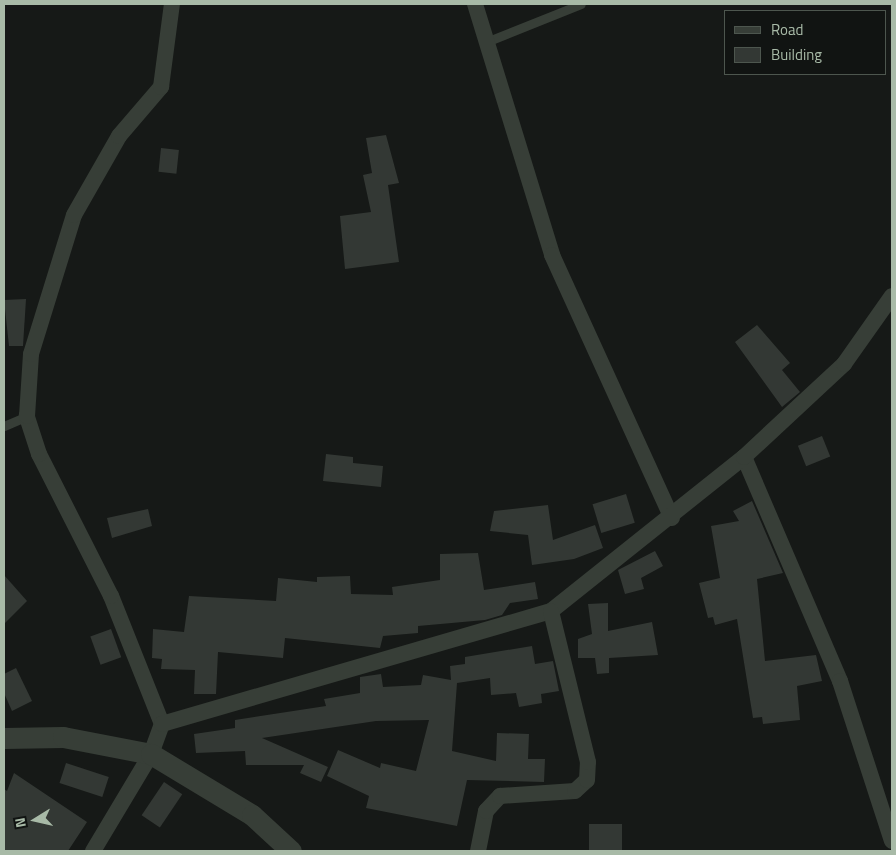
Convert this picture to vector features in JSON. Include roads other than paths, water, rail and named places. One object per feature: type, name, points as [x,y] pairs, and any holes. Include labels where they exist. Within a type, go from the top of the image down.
[{"type":"street","points":[[93,851],[151,754],[162,724],[111,596],[39,454],[27,416],[31,354],[67,233],[119,136],[161,87],[172,4]]},
{"type":"street","points":[[475,4],[552,255],[672,518]]},
{"type":"street","points":[[162,724],[551,611],[672,518],[744,457],[844,364],[892,296]]},
{"type":"street","points":[[744,457],[840,681],[892,841]]},
{"type":"street","points":[[478,851],[486,811],[500,796],[575,791],[586,780],[588,762],[551,611]]},
{"type":"street","points":[[4,738],[63,737],[151,754],[252,815],[291,851]]},
{"type":"lane","points":[[486,42],[582,4]]},
{"type":"lane","points":[[4,426],[27,416]]}]
